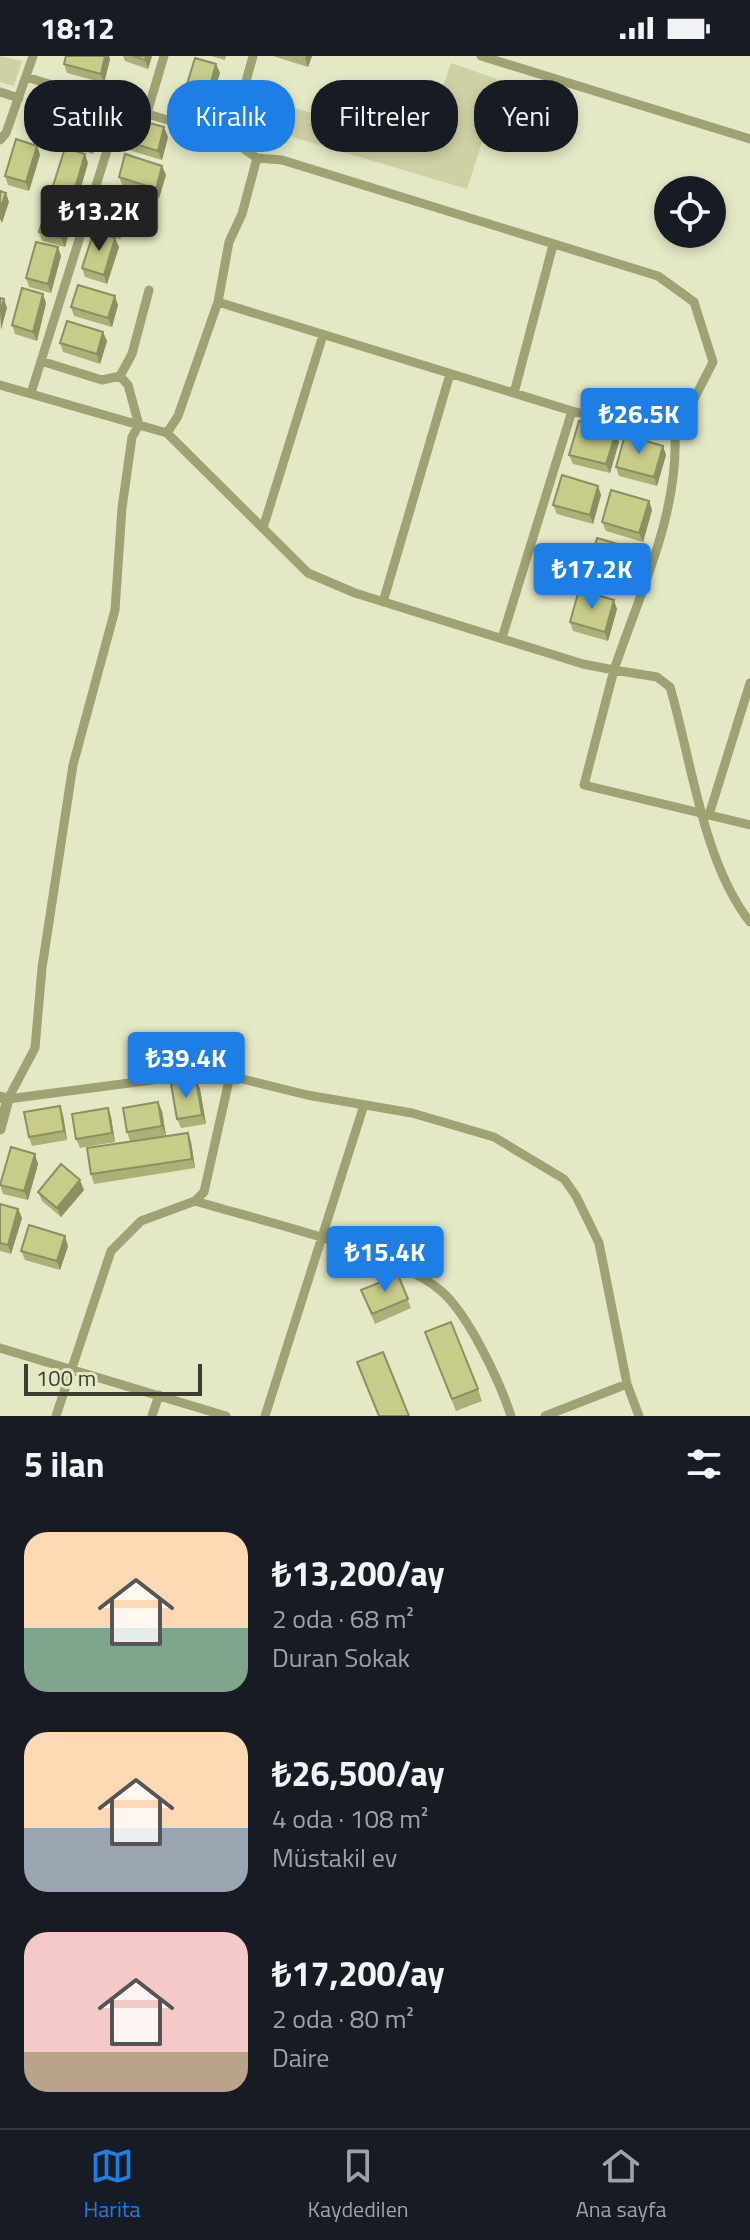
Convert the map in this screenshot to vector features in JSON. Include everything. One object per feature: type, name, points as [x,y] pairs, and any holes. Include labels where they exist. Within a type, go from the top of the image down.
[{"type":"street","points":[[151,100],[164,56]]},
{"type":"street","points":[[246,80],[253,56]]},
{"type":"street","points":[[481,56],[750,139]]},
{"type":"street","points":[[0,140],[19,98],[30,57]]},
{"type":"street","points":[[26,77],[36,80]]},
{"type":"street","points":[[0,92],[19,98]]},
{"type":"street","points":[[31,393],[44,362],[107,152]]},
{"type":"street","points":[[248,152],[257,158],[282,160],[658,276],[694,302],[713,362],[675,436],[676,463],[664,522],[614,670],[584,785],[750,825]]},
{"type":"street","points":[[167,433],[178,416],[218,302],[229,242],[242,214],[257,158]]},
{"type":"street","points":[[514,393],[553,245]]},
{"type":"street","points":[[44,362],[102,380],[120,376],[132,354],[149,290]]},
{"type":"street","points":[[218,302],[572,411],[675,436]]},
{"type":"street","points":[[263,528],[323,335]]},
{"type":"street","points":[[383,602],[450,374]]},
{"type":"street","points":[[0,1129],[4,1098],[35,1048],[42,968],[73,765],[115,610],[122,508],[132,437],[139,425],[128,385],[120,376]]},
{"type":"street","points":[[0,385],[167,433],[308,573],[383,602],[583,664],[657,677],[670,687],[705,814],[739,908],[750,922]]},
{"type":"street","points":[[502,638],[572,411]]},
{"type":"street","points":[[705,814],[750,683]]},
{"type":"street","points":[[4,1098],[190,1075],[230,1076],[412,1113],[494,1137],[564,1179],[599,1243],[627,1384],[639,1416]]},
{"type":"street","points":[[56,1416],[111,1251],[141,1221],[195,1201],[204,1192],[230,1076]]},
{"type":"street","points":[[265,1416],[319,1238],[364,1105]]},
{"type":"street","points":[[195,1201],[319,1238],[421,1276],[443,1292],[500,1382],[511,1416]]},
{"type":"street","points":[[0,1348],[226,1416]]},
{"type":"street","points":[[545,1416],[627,1384]]},
{"type":"street","points":[[152,1416],[159,1395]]},
{"type":"green space","points":[[0,56],[22,61],[14,86],[0,82]]},
{"type":"green space","points":[[451,63],[497,80],[474,80],[474,152],[479,152],[467,189],[343,152],[458,152],[458,80],[445,80]]},
{"type":"green space","points":[[295,108],[311,113],[311,142],[295,138]]},
{"type":"building","points":[[66,56],[105,56],[101,74],[64,64]]},
{"type":"building","points":[[195,58],[216,64],[212,80],[188,80]]},
{"type":"building","points":[[151,123],[164,127],[158,151],[151,149]]},
{"type":"building","points":[[16,139],[24,142],[24,152],[35,152],[26,182],[5,176]]},
{"type":"building","points":[[64,152],[85,154],[74,192],[53,186]]},
{"type":"building","points":[[125,154],[162,166],[156,189],[119,177]]},
{"type":"building","points":[[107,186],[129,192],[117,230],[96,223]]},
{"type":"building","points":[[0,191],[6,193],[0,209]]},
{"type":"building","points":[[50,196],[72,202],[61,237],[39,232]]},
{"type":"building","points":[[94,231],[115,238],[104,275],[82,268]]},
{"type":"building","points":[[36,242],[58,247],[48,284],[26,278]]},
{"type":"building","points":[[78,285],[115,296],[108,318],[71,307]]},
{"type":"building","points":[[22,288],[43,294],[33,332],[12,325]]},
{"type":"building","points":[[67,321],[103,332],[97,354],[60,343]]},
{"type":"building","points":[[579,421],[616,432],[606,464],[569,455]]},
{"type":"building","points":[[625,435],[663,446],[654,477],[616,467]]},
{"type":"building","points":[[562,475],[598,486],[590,515],[553,505]]},
{"type":"building","points":[[611,490],[649,501],[639,533],[602,522]]},
{"type":"building","points":[[597,538],[632,548],[624,579],[588,570]]},
{"type":"building","points":[[579,590],[614,600],[605,632],[570,622]]},
{"type":"building","points":[[196,1080],[202,1115],[177,1119],[171,1084]]},
{"type":"building","points":[[158,1102],[162,1126],[127,1132],[123,1108]]},
{"type":"building","points":[[60,1106],[64,1131],[29,1137],[24,1112]]},
{"type":"building","points":[[108,1108],[112,1133],[76,1139],[72,1114]]},
{"type":"building","points":[[188,1133],[192,1159],[91,1174],[87,1148]]},
{"type":"building","points":[[11,1147],[35,1154],[24,1191],[0,1185]]},
{"type":"building","points":[[61,1164],[80,1180],[57,1208],[38,1192]]},
{"type":"building","points":[[0,1204],[18,1209],[8,1245],[0,1243]]},
{"type":"building","points":[[29,1225],[65,1236],[57,1261],[21,1251]]},
{"type":"building","points":[[398,1275],[408,1299],[372,1314],[361,1290]]},
{"type":"building","points":[[451,1322],[478,1389],[452,1399],[425,1332]]},
{"type":"building","points":[[383,1352],[409,1416],[379,1416],[357,1362]]}]
